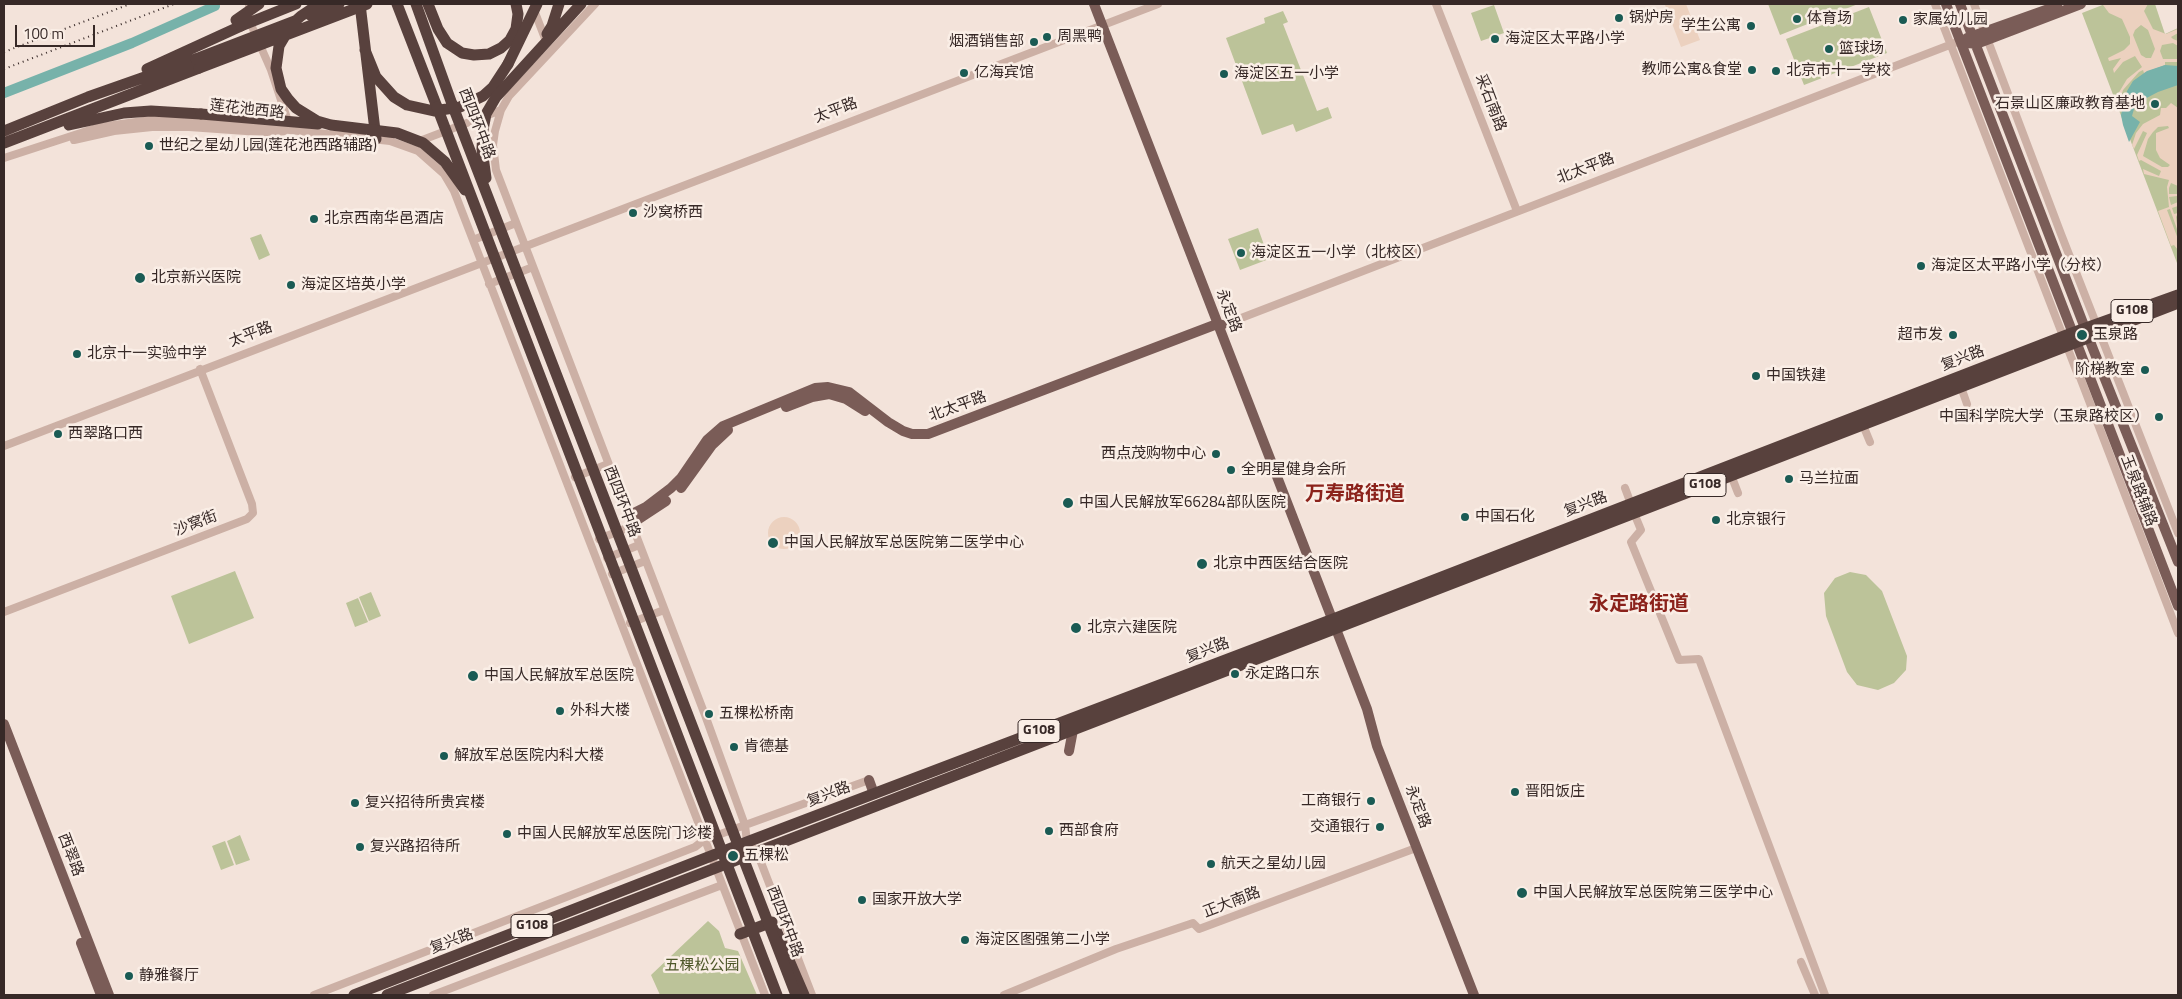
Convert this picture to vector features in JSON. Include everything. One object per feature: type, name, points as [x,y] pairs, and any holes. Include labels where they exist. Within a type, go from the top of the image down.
[{"type":"highway","points":[[238,23],[259,4]]},
{"type":"highway","points":[[4,131],[88,97],[201,44],[238,23],[296,4]]},
{"type":"highway","points":[[319,4],[301,16],[284,35],[279,46],[276,68],[282,89],[288,99],[306,115],[331,125]]},
{"type":"highway","points":[[4,143],[339,4]]},
{"type":"highway","points":[[360,4],[376,139]]},
{"type":"highway","points":[[88,97],[197,64],[367,4]]},
{"type":"highway","points":[[416,4],[427,12],[447,43],[462,53],[474,56],[489,54],[501,48],[510,40],[516,29],[518,14],[516,4]]},
{"type":"highway","points":[[365,50],[376,76],[394,97],[406,104],[434,111],[460,107],[483,96],[493,87],[508,64],[537,4]]},
{"type":"highway","points":[[533,54],[552,26],[559,4]]},
{"type":"highway","points":[[489,200],[482,149],[486,114],[501,90],[581,4]]},
{"type":"highway","name":"西四环中路","points":[[398,6],[777,995]]},
{"type":"highway","name":"西四环中路","points":[[427,12],[452,104],[796,995]]},
{"type":"highway","points":[[23,136],[124,113],[151,111],[331,125],[397,133],[436,152],[476,206]]},
{"type":"highway","name":"G108","points":[[2070,340],[2178,295]]},
{"type":"highway","name":"G108","points":[[2093,330],[2178,303]]},
{"type":"highway","name":"复兴路","points":[[1633,508],[1731,475],[1863,425],[1960,387],[2070,340]]},
{"type":"highway","name":"复兴路","points":[[354,995],[710,856],[1334,622],[2070,340]]},
{"type":"highway","name":"复兴路","points":[[387,995],[1073,730],[1334,622]]},
{"type":"highway","points":[[747,842],[753,854],[772,922],[804,995]]},
{"type":"highway","points":[[740,934],[772,922]]},
{"type":"main road","name":"永定路","points":[[1094,4],[1105,24],[1367,709],[1377,746],[1474,995]]},
{"type":"main road","name":"永定路","points":[[1101,4],[1105,24]]},
{"type":"main road","points":[[1946,4],[1955,43],[2026,214],[2070,340],[2081,358],[2137,496],[2178,606]]},
{"type":"main road","points":[[1960,4],[2062,268],[2093,330],[2139,462],[2178,562]]},
{"type":"main road","points":[[1986,36],[2063,4]]},
{"type":"main road","points":[[1955,43],[1974,40],[2081,4]]},
{"type":"main road","name":"北太平路","points":[[631,522],[646,506],[671,488],[681,478],[707,440],[723,426],[815,388],[828,387],[849,392],[860,398],[888,422],[903,431],[928,434],[1219,326]]},
{"type":"main road","name":"西翠路","points":[[4,724],[109,995]]},
{"type":"main road","points":[[1069,751],[1073,730]]},
{"type":"main road","name":"西翠路","points":[[4,742],[101,995]]},
{"type":"main road","points":[[870,780],[874,794]]},
{"type":"street","points":[[249,4],[249,20],[270,70],[290,130],[376,139],[406,146],[428,158],[444,174],[454,191],[765,995]]},
{"type":"street","points":[[532,4],[550,52]]},
{"type":"street","name":"西四环中路","points":[[595,4],[521,82],[501,110],[495,132],[494,153],[496,170],[705,715],[744,825],[747,842]]},
{"type":"street","name":"太平路","points":[[4,446],[200,369],[1158,4]]},
{"type":"street","name":"采石南路","points":[[1436,4],[1517,211]]},
{"type":"street","points":[[1935,4],[1955,43],[2030,251],[2070,340],[2078,375]]},
{"type":"street","points":[[1974,4],[2059,228],[2093,330],[2178,533]]},
{"type":"street","name":"北太平路","points":[[1219,326],[1955,43]]},
{"type":"street","points":[[406,146],[501,110]]},
{"type":"street","name":"莲花池西路","points":[[4,158],[99,128],[151,120],[190,120],[290,130]]},
{"type":"street","name":"莲花池西路","points":[[4,163],[80,138],[130,129],[189,127],[274,133],[290,130]]},
{"type":"street","points":[[2026,214],[2030,251]]},
{"type":"street","points":[[473,240],[516,223]]},
{"type":"street","points":[[2059,228],[2062,268]]},
{"type":"street","points":[[489,284],[533,267]]},
{"type":"street","points":[[2078,375],[2081,358]]},
{"type":"street","name":"沙窝街","points":[[4,612],[247,519],[252,513],[252,504],[200,369]]},
{"type":"street","name":"玉泉路辅路","points":[[2078,375],[2178,633]]},
{"type":"street","points":[[1960,387],[1967,404]]},
{"type":"street","points":[[1863,425],[1870,442]]},
{"type":"street","points":[[2139,462],[2158,482]]},
{"type":"street","points":[[566,480],[608,464]]},
{"type":"street","points":[[1731,475],[1738,493]]},
{"type":"street","points":[[1625,488],[1641,530],[1631,542],[1679,660],[1699,659],[1825,995]]},
{"type":"street","points":[[590,542],[631,522]]},
{"type":"street","points":[[598,561],[639,545]]},
{"type":"street","points":[[604,577],[645,561]]},
{"type":"street","points":[[623,626],[664,610]]},
{"type":"street","name":"复兴路","points":[[314,995],[686,850],[704,840],[870,780]]},
{"type":"street","name":"正大南路","points":[[1004,995],[1116,949],[1193,923],[1199,929],[1416,848]]},
{"type":"street","name":"西四环中路","points":[[753,854],[812,995]]},
{"type":"street","points":[[433,995],[722,885]]},
{"type":"street","points":[[1802,962],[1815,995]]},
{"type":"green space","name":"体育场","points":[[1768,4],[1858,4],[1780,35]]},
{"type":"green space","points":[[2105,4],[2155,4],[2165,34],[2178,28],[2177,263],[2082,13]]},
{"type":"green space","points":[[1494,5],[1504,33],[1481,41],[1471,13]]},
{"type":"green space","name":"篮球场","points":[[1869,7],[1887,53],[1804,85],[1786,39]]},
{"type":"green space","points":[[1283,11],[1288,22],[1283,24],[1317,111],[1328,107],[1332,118],[1296,132],[1293,124],[1262,135],[1226,38],[1265,23],[1264,18]]},
{"type":"green space","points":[[1258,228],[1269,259],[1240,270],[1228,239]]},
{"type":"green space","points":[[261,234],[270,255],[259,260],[250,238]]},
{"type":"green space","points":[[235,571],[254,618],[189,644],[171,596]]},
{"type":"green space","points":[[1850,572],[1866,575],[1882,591],[1907,656],[1906,670],[1894,683],[1878,690],[1857,685],[1847,672],[1826,616],[1824,593],[1835,578]]},
{"type":"green space","points":[[371,592],[381,616],[369,621],[359,597]]},
{"type":"green space","points":[[358,598],[368,622],[355,627],[346,603]]},
{"type":"green space","points":[[240,835],[250,860],[236,865],[227,841]]},
{"type":"green space","points":[[225,841],[234,865],[221,870],[212,846]]},
{"type":"green space","name":"五棵松公园","points":[[708,921],[719,931],[725,948],[738,951],[757,995],[660,995],[651,975]]},
{"type":"shaded area","points":[[1686,4],[1700,40],[1681,47],[1665,5]]},
{"type":"shaded area","points":[[2148,4],[2144,11],[2153,29],[2166,34],[2178,29],[2178,33],[2171,37],[2178,41],[2178,46],[2173,43],[2162,45],[2160,51],[2163,59],[2178,59],[2178,62],[2165,62],[2165,65],[2144,73],[2143,70],[2139,72],[2123,90],[2120,100],[2118,94],[2127,79],[2142,67],[2135,56],[2123,62],[2114,73],[2113,69],[2121,58],[2109,61],[2108,58],[2124,50],[2130,44],[2130,37],[2122,19],[2109,13],[2103,5]],"holes":[[[2141,25],[2148,30],[2155,49],[2151,58],[2141,55],[2133,35],[2135,30]]]},
{"type":"shaded area","points":[[2171,103],[2178,108],[2178,186],[2171,183],[2169,194],[2177,194],[2178,187],[2178,199],[2177,196],[2169,197],[2171,205],[2178,202],[2178,206],[2172,208],[2174,214],[2178,213],[2176,217],[2178,232],[2170,209],[2167,210],[2178,239],[2178,250],[2174,245],[2171,246],[2158,211],[2169,207],[2167,187],[2169,180],[2144,174],[2143,169],[2159,176],[2161,171],[2141,160],[2139,161],[2137,155],[2147,133],[2143,131],[2134,149],[2132,145],[2136,133],[2143,124],[2160,115],[2161,108],[2166,108]],"holes":[[[2168,126],[2169,128],[2156,133],[2156,150],[2160,158],[2170,165],[2162,167],[2143,156],[2148,139],[2153,132],[2158,127]]]},
{"type":"shaded area","points":[[784,517],[796,521],[800,533],[796,545],[784,549],[772,545],[768,533],[772,521]]},
{"type":"water","points":[[2165,65],[2178,66],[2178,85],[2158,92],[2139,102],[2132,116],[2140,122],[2129,142],[2121,115],[2127,91],[2133,81],[2147,71]]},
{"type":"waterway","points":[[4,93],[132,43],[215,6]]},
{"type":"railway","points":[[4,52],[130,4]]},
{"type":"railway","points":[[4,69],[174,4]]},
{"type":"place","name":"锅炉房","points":[[1619,18]]},
{"type":"place","name":"体育场","points":[[1797,19]]},
{"type":"place","name":"家属幼儿园","points":[[1903,20]]},
{"type":"place","name":"学生公寓","points":[[1751,26]]},
{"type":"place","name":"周黑鸭","points":[[1047,37]]},
{"type":"place","name":"海淀区太平路小学","points":[[1495,39]]},
{"type":"place","name":"烟酒销售部","points":[[1034,42]]},
{"type":"place","name":"篮球场","points":[[1829,49]]},
{"type":"place","name":"教师公寓&食堂","points":[[1752,70]]},
{"type":"place","name":"北京市十一学校","points":[[1776,71]]},
{"type":"place","name":"亿海宾馆","points":[[964,73]]},
{"type":"place","name":"海淀区五一小学","points":[[1224,74]]},
{"type":"place","name":"石景山区廉政教育基地","points":[[2155,104]]},
{"type":"place","name":"世纪之星幼儿园(莲花池西路辅路)","points":[[149,146]]},
{"type":"place","name":"沙窝桥西","points":[[633,213]]},
{"type":"place","name":"北京西南华邑酒店","points":[[314,219]]},
{"type":"place","name":"海淀区五一小学（北校区）","points":[[1241,253]]},
{"type":"place","name":"海淀区太平路小学（分校）","points":[[1921,266]]},
{"type":"place","name":"北京新兴医院","points":[[140,278]]},
{"type":"place","name":"海淀区培英小学","points":[[291,285]]},
{"type":"place","name":"超市发","points":[[1953,335]]},
{"type":"place","name":"玉泉路","points":[[2082,335]]},
{"type":"place","name":"北京十一实验中学","points":[[77,354]]},
{"type":"place","name":"阶梯教室","points":[[2145,370]]},
{"type":"place","name":"中国铁建","points":[[1756,376]]},
{"type":"place","name":"中国科学院大学（玉泉路校区）","points":[[2159,417]]},
{"type":"place","name":"西翠路口西","points":[[58,434]]},
{"type":"place","name":"西点茂购物中心","points":[[1216,454]]},
{"type":"place","name":"全明星健身会所","points":[[1231,470]]},
{"type":"place","name":"马兰拉面","points":[[1789,479]]},
{"type":"place","name":"中国人民解放军66284部队医院","points":[[1068,503]]},
{"type":"place","name":"中国石化","points":[[1465,517]]},
{"type":"place","name":"北京银行","points":[[1716,520]]},
{"type":"place","name":"中国人民解放军总医院第二医学中心","points":[[773,543]]},
{"type":"place","name":"北京中西医结合医院","points":[[1202,564]]},
{"type":"place","name":"北京六建医院","points":[[1076,628]]},
{"type":"place","name":"永定路口东","points":[[1235,674]]},
{"type":"place","name":"中国人民解放军总医院","points":[[473,676]]},
{"type":"place","name":"外科大楼","points":[[560,711]]},
{"type":"place","name":"五棵松桥南","points":[[709,714]]},
{"type":"place","name":"肯德基","points":[[734,747]]},
{"type":"place","name":"解放军总医院内科大楼","points":[[444,756]]},
{"type":"place","name":"晋阳饭庄","points":[[1515,792]]},
{"type":"place","name":"工商银行","points":[[1371,801]]},
{"type":"place","name":"复兴招待所贵宾楼","points":[[355,803]]},
{"type":"place","name":"交通银行","points":[[1380,827]]},
{"type":"place","name":"西部食府","points":[[1049,831]]},
{"type":"place","name":"中国人民解放军总医院门诊楼","points":[[507,834]]},
{"type":"place","name":"复兴路招待所","points":[[360,847]]},
{"type":"place","name":"五棵松","points":[[733,856]]},
{"type":"place","name":"航天之星幼儿园","points":[[1211,864]]},
{"type":"place","name":"中国人民解放军总医院第三医学中心","points":[[1522,893]]},
{"type":"place","name":"国家开放大学","points":[[862,900]]},
{"type":"place","name":"海淀区图强第二小学","points":[[965,940]]},
{"type":"place","name":"静雅餐厅","points":[[129,976]]},
{"type":"district","name":"万寿路街道","points":[[1355,495]]},
{"type":"district","name":"永定路街道","points":[[1639,605]]}]
